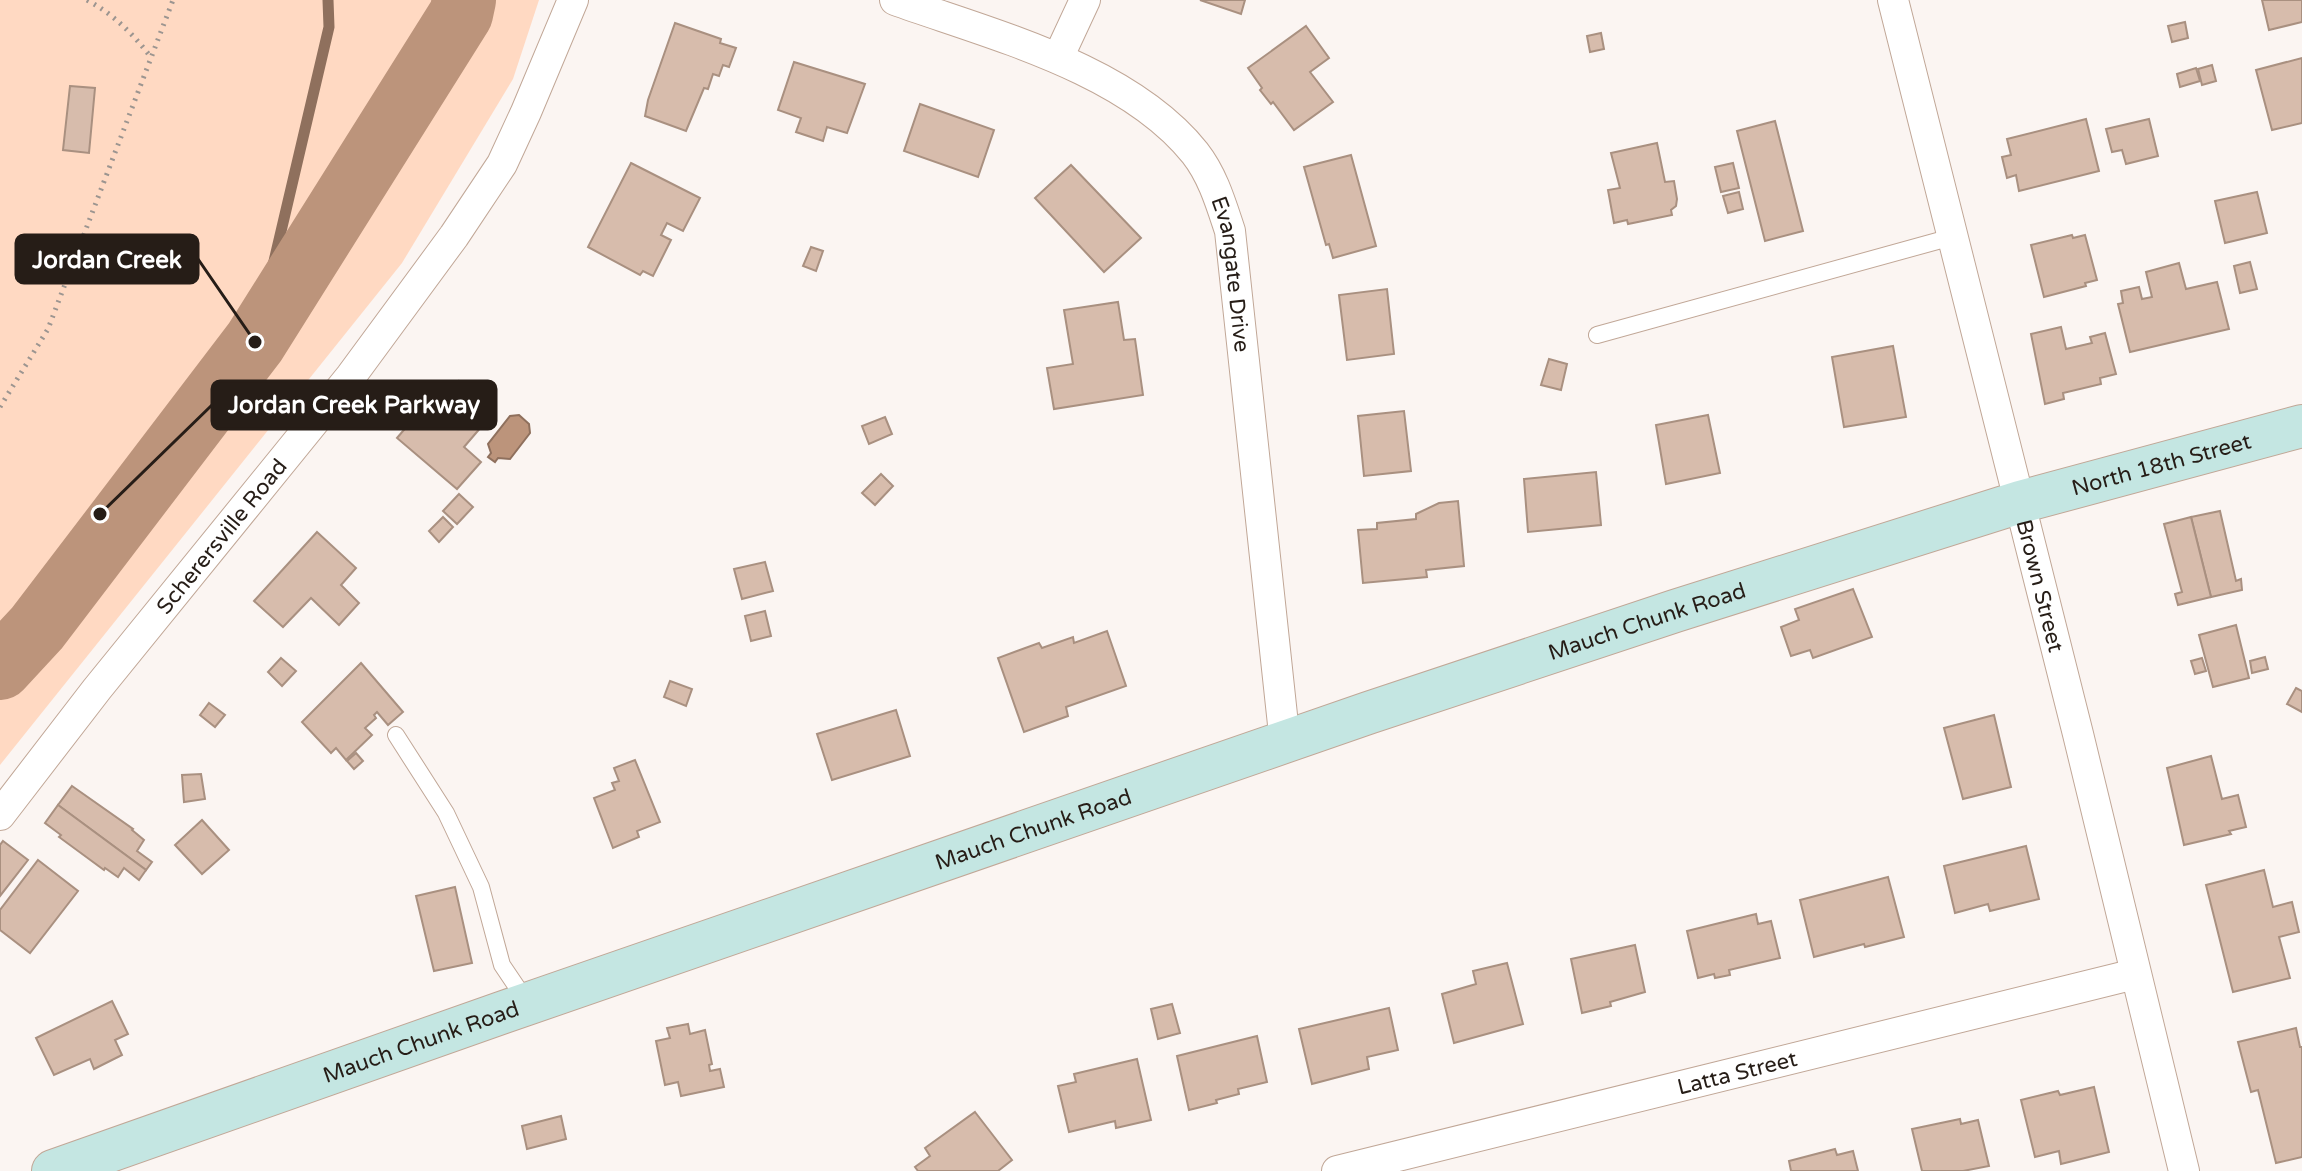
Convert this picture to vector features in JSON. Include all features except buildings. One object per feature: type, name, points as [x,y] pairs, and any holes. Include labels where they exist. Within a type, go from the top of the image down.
[{"type":"main road","name":"North 18th Street","points":[[2020,502],[2302,426]]},
{"type":"main road","name":"Mauch Chunk Road","points":[[53,1171],[1368,713],[1675,611],[2020,502]]},
{"type":"street","name":"Scherersville Road","points":[[0,815],[97,689],[351,376],[454,236],[502,164],[573,0]]},
{"type":"street","name":"Evangate Drive","points":[[895,0],[1058,58],[1116,88],[1170,125],[1197,156],[1217,191],[1230,231],[1285,743]]},
{"type":"street","points":[[1058,58],[1085,0]]},
{"type":"street","name":"Brown Street","points":[[1893,0],[2184,1171]]},
{"type":"street","name":"Latta Street","points":[[1337,1171],[2135,974]]},
{"type":"lane","points":[[1597,335],[1952,237]]},
{"type":"lane","points":[[396,735],[452,825],[481,887],[502,965],[527,1004]]},
{"type":"path","points":[[87,0],[132,33],[150,56]]},
{"type":"path","points":[[0,407],[48,329],[173,0]]},
{"type":"shaded area","points":[[0,0],[539,0],[513,79],[402,263],[0,765]]},
{"type":"shaded area","points":[[519,415],[529,424],[530,433],[510,459],[498,458],[495,462],[488,457],[491,453],[488,444],[510,416]]},
{"type":"waterway","points":[[255,342],[329,27],[328,0]]},
{"type":"waterway","points":[[0,668],[37,628],[255,342],[461,14],[464,0]]},
{"type":"place","name":"Jordan Creek","points":[[255,342]]},
{"type":"place","name":"Jordan Creek Parkway","points":[[100,514]]}]
